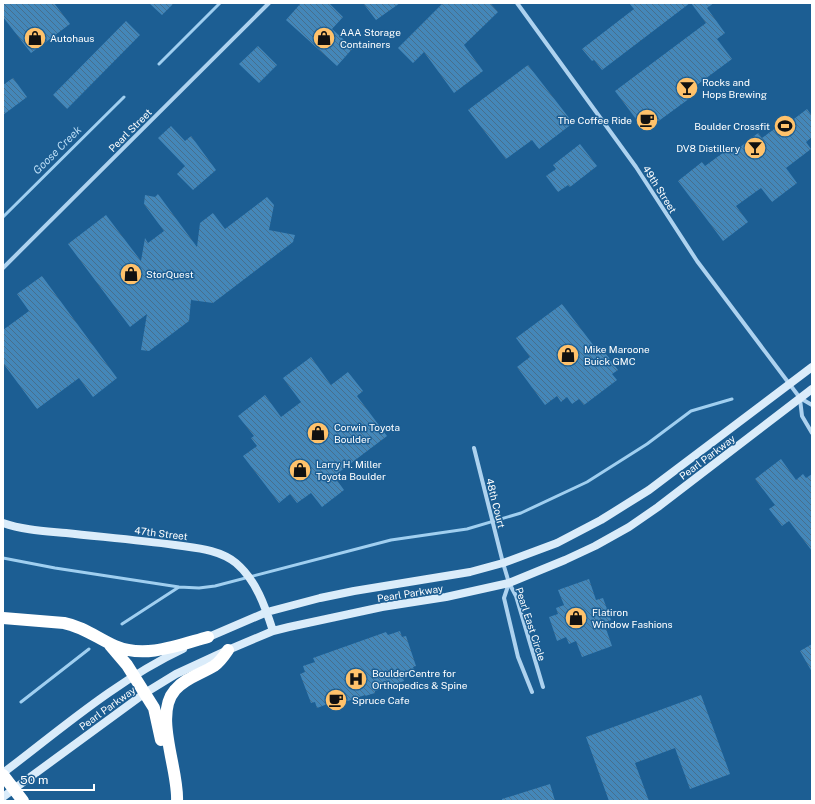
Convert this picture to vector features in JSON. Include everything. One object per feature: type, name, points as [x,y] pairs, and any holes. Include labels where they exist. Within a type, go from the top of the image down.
[{"type":"highway","points":[[3,618],[64,622],[85,630],[106,642],[135,652],[151,652],[208,637]]},
{"type":"highway","points":[[106,642],[123,659],[154,708],[171,801]]},
{"type":"highway","points":[[177,801],[166,724],[166,707],[174,690],[192,677],[214,666],[223,658],[228,650]]},
{"type":"highway","points":[[3,774],[23,801]]},
{"type":"main road","name":"Pearl Parkway","points":[[3,774],[98,701],[134,676],[167,656],[267,612],[320,598],[438,578],[503,563],[557,543],[601,520],[649,490],[812,367]]},
{"type":"main road","name":"Pearl Parkway","points":[[3,797],[145,693],[176,674],[273,631],[335,616],[446,597],[509,582],[565,560],[629,527],[665,502],[812,390]]},
{"type":"main road","name":"47th Street","points":[[3,524],[38,530],[165,543],[205,550],[228,557],[236,563],[255,586],[267,612],[273,631]]},
{"type":"street","name":"Pearl Street","points":[[3,268],[269,3]]},
{"type":"street","name":"49th Street","points":[[518,3],[636,167],[697,261],[800,398]]},
{"type":"street","points":[[800,398],[812,405]]},
{"type":"street","points":[[800,398],[802,416],[812,432]]},
{"type":"street","name":"48th Court","points":[[474,448],[509,582]]},
{"type":"street","name":"Pearl East Circle","points":[[509,582],[516,596],[544,687]]},
{"type":"street","name":"Pearl East Circle","points":[[509,582],[504,598],[518,657],[532,692]]},
{"type":"building","name":"Autohaus","points":[[3,3],[54,3],[70,24],[31,53],[3,17]]},
{"type":"building","points":[[149,3],[174,3],[162,15]]},
{"type":"building","name":"AAA Storage Containers","points":[[301,3],[329,3],[343,17],[332,29],[353,48],[337,66],[286,20]]},
{"type":"building","points":[[363,3],[400,3],[376,20]]},
{"type":"building","points":[[443,3],[490,3],[498,12],[464,45],[483,71],[454,93],[424,52],[413,63],[398,48]]},
{"type":"building","points":[[629,3],[690,3],[602,70],[582,49],[634,9]]},
{"type":"building","points":[[691,3],[714,3],[707,8],[725,33],[717,39],[732,59],[686,93],[690,98],[645,131],[615,91],[706,23]]},
{"type":"building","points":[[126,21],[140,35],[67,109],[53,95]]},
{"type":"building","points":[[258,46],[277,65],[259,83],[239,64]]},
{"type":"building","points":[[528,65],[573,123],[539,149],[532,140],[506,159],[468,110]]},
{"type":"building","points":[[13,78],[27,97],[3,115],[3,85]]},
{"type":"building","points":[[807,109],[812,116],[812,137],[806,142],[811,149],[786,168],[797,183],[772,202],[761,188],[736,206],[748,222],[723,241],[678,181],[702,162],[705,166],[731,147],[734,152],[758,133],[762,138],[788,119],[790,122]]},
{"type":"building","points":[[171,126],[185,141],[191,136],[216,170],[193,190],[177,174],[185,166],[158,138]]},
{"type":"building","points":[[580,144],[597,166],[570,187],[568,185],[558,192],[546,176],[556,169],[553,165]]},
{"type":"building","points":[[158,194],[197,247],[200,223],[213,213],[225,229],[267,197],[274,205],[269,230],[295,235],[293,242],[213,303],[191,300],[189,321],[149,351],[141,350],[147,314],[130,327],[68,244],[106,215],[141,261],[145,238],[148,243],[164,231],[144,204],[145,195],[155,197]]},
{"type":"building","points":[[42,276],[117,378],[93,397],[79,378],[37,409],[3,363],[3,330],[29,311],[17,294]]},
{"type":"building","name":"Mike Maroone Buick GMC","points":[[562,304],[600,354],[604,351],[618,370],[612,374],[617,380],[584,405],[579,399],[572,404],[567,397],[561,402],[557,396],[545,405],[517,367],[530,357],[516,338]]},
{"type":"building","name":"Corwin Toyota Boulder","points":[[311,357],[331,385],[348,372],[363,391],[357,396],[387,436],[334,476],[344,490],[322,507],[311,493],[297,503],[290,494],[279,503],[243,456],[257,446],[251,438],[254,436],[238,416],[265,395],[281,417],[301,402],[283,378]]},
{"type":"building","points":[[781,459],[796,480],[803,474],[806,478],[812,474],[812,551],[789,521],[782,526],[769,509],[775,505],[755,479]]},
{"type":"building","points":[[589,579],[596,600],[603,598],[611,620],[604,623],[612,646],[582,657],[576,641],[569,644],[566,637],[557,641],[549,617],[558,614],[556,608],[564,605],[558,590]]},
{"type":"building","points":[[400,631],[402,637],[406,636],[416,666],[413,667],[415,673],[403,677],[404,681],[375,691],[375,693],[331,707],[330,703],[317,708],[315,702],[311,703],[300,674],[305,672],[303,666],[315,662],[313,658],[386,632],[388,635]]},
{"type":"building","points":[[812,644],[812,672],[800,651]]},
{"type":"building","points":[[701,695],[730,774],[690,789],[675,748],[635,763],[649,801],[609,801],[586,737]]},
{"type":"building","points":[[550,784],[555,801],[502,801],[502,799]]},
{"type":"waterway","name":"Goose Creek","points":[[159,64],[220,3]]},
{"type":"waterway","name":"Goose Creek","points":[[3,217],[124,97]]},
{"type":"waterway","points":[[3,558],[55,568],[179,587],[199,588],[215,586],[391,540],[467,529],[521,513],[587,482],[647,444],[691,411],[732,399]]},
{"type":"waterway","points":[[122,624],[179,587]]},
{"type":"waterway","points":[[21,702],[89,649]]},
{"type":"place","name":"Autohaus","points":[[35,38]]},
{"type":"place","name":"AAA Storage Containers","points":[[324,38]]},
{"type":"place","name":"Rocks and Hops Brewing","points":[[687,88]]},
{"type":"place","name":"The Coffee Ride","points":[[647,120]]},
{"type":"place","name":"Boulder Crossfit","points":[[785,126]]},
{"type":"place","name":"DV8 Distillery","points":[[755,148]]},
{"type":"place","name":"StorQuest","points":[[131,274]]},
{"type":"place","name":"Mike Maroone Buick GMC","points":[[568,355]]},
{"type":"place","name":"Corwin Toyota Boulder","points":[[318,433]]},
{"type":"place","name":"Larry H. Miller Toyota Boulder","points":[[300,470]]},
{"type":"place","name":"Flatiron Window Fashions","points":[[576,618]]},
{"type":"place","name":"BoulderCentre for Orthopedics & Spine","points":[[356,679]]},
{"type":"place","name":"Spruce Cafe","points":[[336,700]]}]
